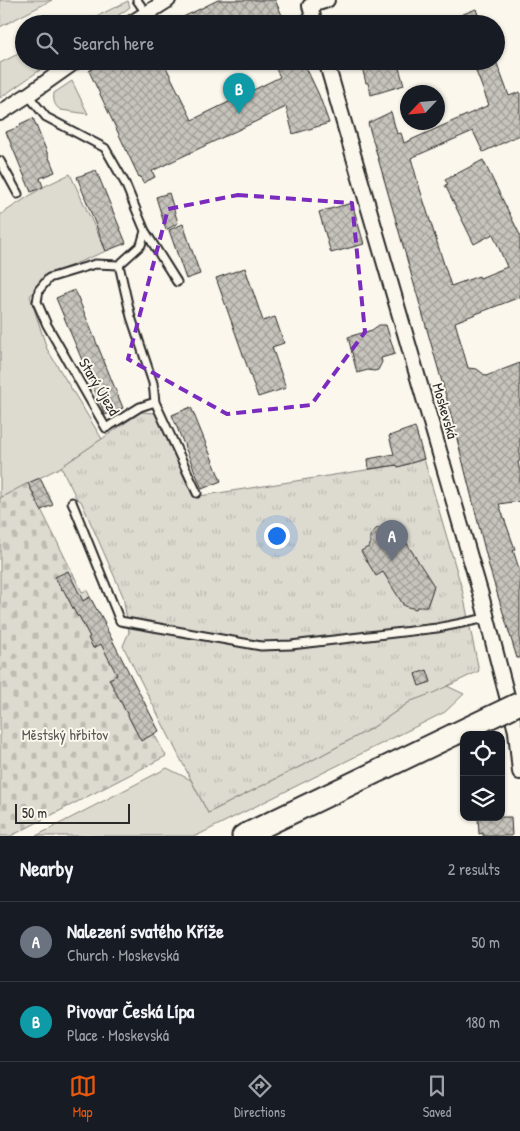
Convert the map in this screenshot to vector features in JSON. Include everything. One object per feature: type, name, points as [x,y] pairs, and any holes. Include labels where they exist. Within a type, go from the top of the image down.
[{"type":"main road","points":[[243,836],[520,703]]},
{"type":"street","points":[[143,15],[168,0]]},
{"type":"street","points":[[312,15],[308,2],[327,0]]},
{"type":"street","points":[[0,113],[28,96],[64,70]]},
{"type":"street","name":"Moskevská","points":[[329,70],[487,618],[516,731],[520,772]]},
{"type":"lane","points":[[137,0],[146,13]]},
{"type":"lane","points":[[28,96],[46,117],[105,148],[125,183],[145,231],[177,282]]},
{"type":"lane","points":[[0,161],[18,194]]},
{"type":"lane","points":[[145,231],[141,245],[119,265],[132,317],[153,383],[155,402],[197,493]]},
{"type":"lane","name":"Starý Újezd","points":[[119,265],[95,264],[49,278],[38,290],[37,302],[47,325],[106,428],[140,407],[155,402]]},
{"type":"lane","points":[[72,502],[120,621],[261,646],[291,645],[437,628],[487,618]]},
{"type":"highlighted area","points":[[238,195],[352,203],[365,332],[311,405],[227,414],[128,359],[168,209]]},
{"type":"green space","points":[[0,0],[52,0],[23,15],[15,15],[15,19],[0,27]]},
{"type":"green space","points":[[128,1],[130,7],[119,15],[99,15]]},
{"type":"green space","points":[[15,56],[15,70],[40,70],[0,98],[0,63]]},
{"type":"green space","points":[[72,81],[88,114],[61,110],[55,105],[54,93]]},
{"type":"green space","points":[[70,174],[106,251],[48,275],[30,296],[47,349],[102,439],[61,467],[0,498],[0,215],[43,187]]},
{"type":"green space","points":[[141,412],[155,413],[193,497],[398,465],[398,467],[424,459],[462,589],[479,671],[433,693],[411,701],[372,728],[208,813],[123,646],[129,632],[123,596],[81,501],[77,499],[61,467]]},
{"type":"green space","name":"Městský hřbitov","points":[[28,483],[82,592],[87,590],[90,597],[72,606],[90,637],[93,648],[112,639],[123,672],[109,679],[141,740],[154,734],[166,756],[11,836],[0,836],[0,498]]},
{"type":"green space","points":[[447,686],[464,694],[445,712],[196,836],[36,836],[167,768],[191,780],[208,813],[372,728],[411,701]]},
{"type":"building","points":[[218,0],[275,0],[282,15],[187,15]]},
{"type":"building","points":[[476,9],[478,15],[461,15]]},
{"type":"building","points":[[167,70],[192,120],[280,77],[276,70],[307,70],[329,123],[293,134],[286,107],[152,171],[155,177],[143,183],[89,71]]},
{"type":"building","points":[[363,70],[400,70],[404,85],[371,95],[368,83],[366,83]]},
{"type":"building","points":[[475,70],[499,70],[509,96],[520,92],[520,135],[483,152],[473,131],[411,158],[451,286],[479,276],[480,278],[507,267],[493,234],[474,244],[445,185],[448,184],[445,180],[483,160],[520,235],[520,297],[455,322],[468,368],[477,369],[486,376],[520,363],[520,461],[518,462],[520,471],[520,501],[499,504],[515,549],[513,550],[520,572],[520,658],[517,658],[490,570],[448,403],[368,123],[391,112],[397,134],[401,133],[404,143],[433,130],[445,130],[445,125],[489,105]]},
{"type":"building","points":[[33,118],[55,172],[40,178],[43,187],[31,192],[6,132],[21,126],[20,124]]},
{"type":"building","points":[[96,170],[126,243],[106,251],[77,177]]},
{"type":"building","points":[[169,193],[178,223],[166,230],[156,197]]},
{"type":"building","points":[[352,203],[364,244],[331,253],[319,212]]},
{"type":"building","points":[[183,224],[200,274],[186,279],[169,230]]},
{"type":"building","points":[[245,268],[263,321],[275,317],[284,343],[272,347],[286,388],[258,397],[216,278]]},
{"type":"building","points":[[75,290],[123,408],[105,415],[56,298]]},
{"type":"building","points":[[379,325],[386,325],[395,354],[381,358],[382,362],[378,370],[357,373],[348,337],[372,330]]},
{"type":"building","points":[[191,407],[221,481],[202,489],[172,415]]},
{"type":"building","points":[[415,427],[424,459],[398,467],[397,465],[369,469],[368,459],[394,454],[389,436]]},
{"type":"building","points":[[40,478],[53,505],[41,510],[28,483]]},
{"type":"building","points":[[389,527],[404,539],[434,586],[427,607],[417,607],[416,609],[404,606],[383,572],[376,576],[361,551],[370,546],[370,536],[377,528]]},
{"type":"building","points":[[68,571],[83,601],[90,597],[99,612],[159,731],[141,741],[109,679],[117,675],[101,644],[93,648],[88,638],[90,637],[79,616],[77,616],[55,577]]},
{"type":"building","points":[[427,670],[431,682],[419,686],[415,674]]},
{"type":"building","points":[[505,817],[511,817],[512,836],[483,836],[483,833],[479,834],[478,821],[505,821]]},
{"type":"place","name":"Pivovar Česká Lípa","points":[[239,114]]},
{"type":"place","name":"Nalezení svatého Kříže","points":[[392,561]]}]
